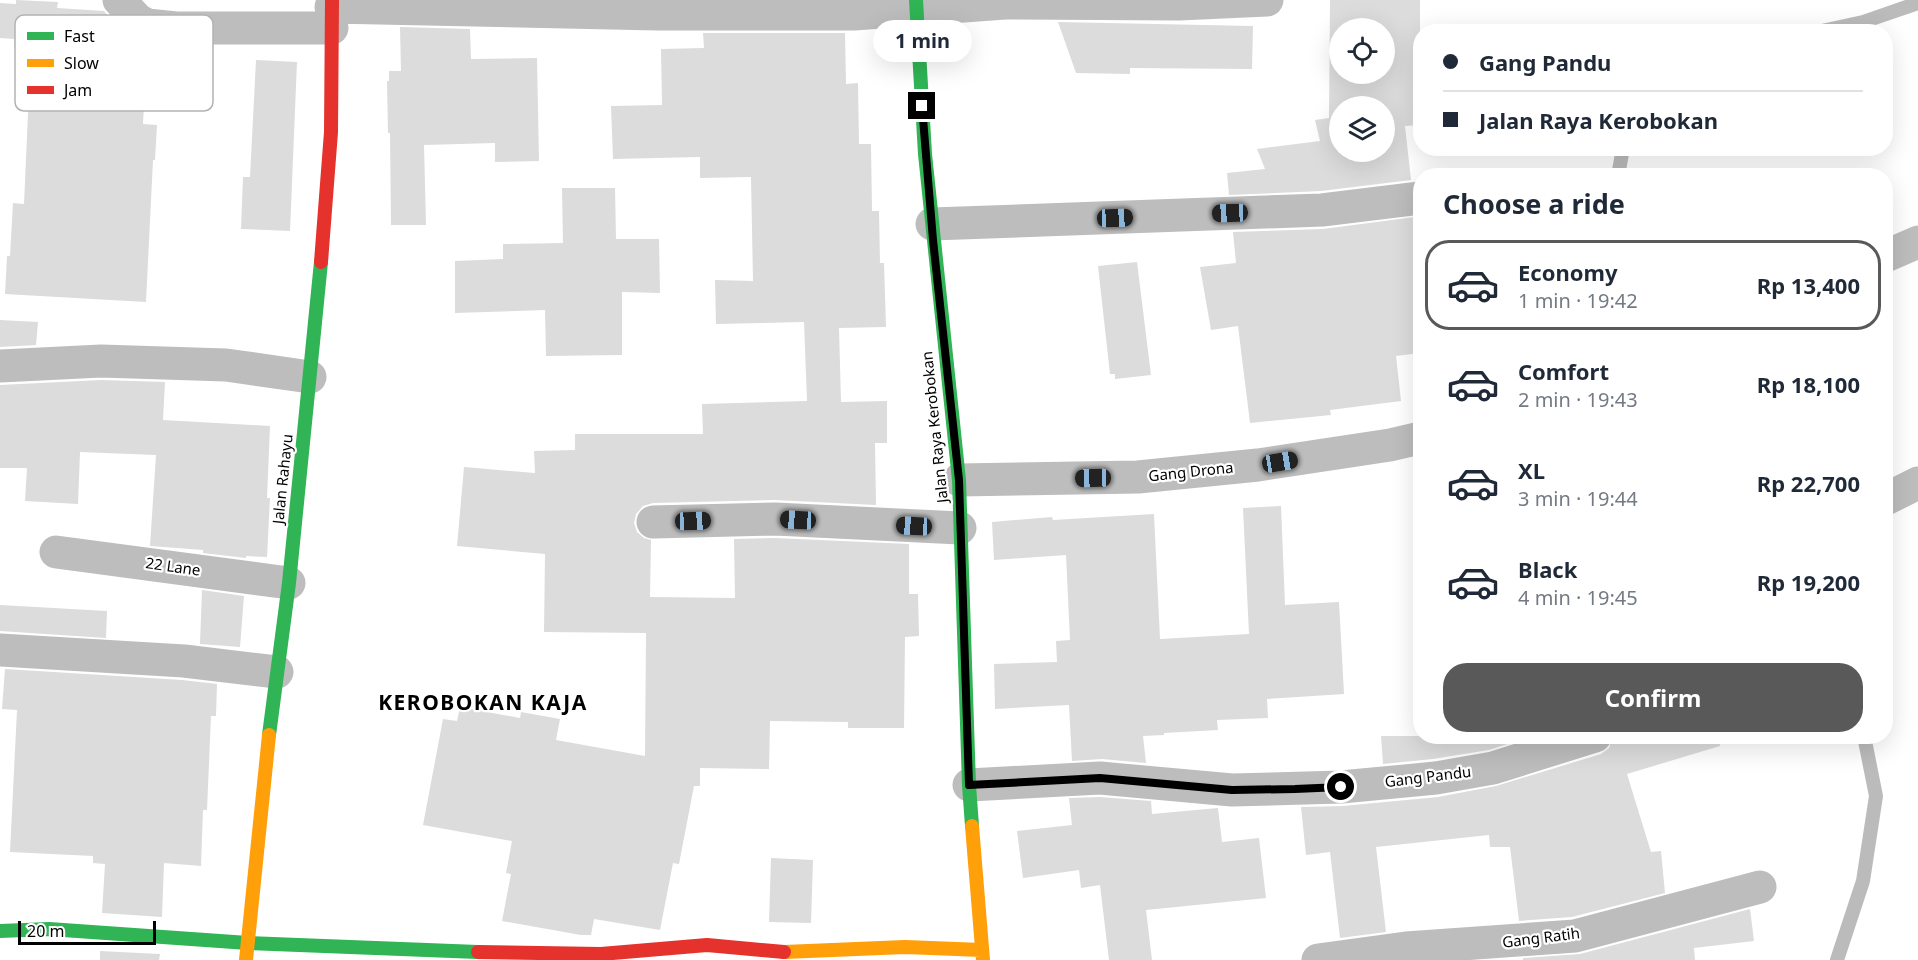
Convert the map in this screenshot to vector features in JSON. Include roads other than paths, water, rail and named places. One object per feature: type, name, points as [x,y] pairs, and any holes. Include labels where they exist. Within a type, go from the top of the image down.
[{"type":"street","points":[[119,0],[133,15]]},
{"type":"street","points":[[213,24],[332,12],[854,14],[916,5],[1179,4],[1268,0]]},
{"type":"street","name":"Jalan Raya Kerobokan","points":[[916,5],[932,224],[959,480],[969,785],[983,955]]},
{"type":"street","name":"Jalan Rahayu","points":[[246,960],[262,790],[289,583],[310,377],[331,132],[332,12]]},
{"type":"street","points":[[932,224],[1322,210],[1413,199]]},
{"type":"street","points":[[1893,253],[1918,242]]},
{"type":"street","points":[[0,366],[101,362],[226,365],[310,377]]},
{"type":"street","name":"Gang Drona","points":[[959,480],[1138,477],[1258,465],[1413,440]]},
{"type":"street","points":[[1893,495],[1918,483]]},
{"type":"street","points":[[653,522],[775,519],[960,528]]},
{"type":"street","name":"22 Lane","points":[[56,552],[289,583]]},
{"type":"street","points":[[0,650],[184,660],[277,672]]},
{"type":"street","name":"Gang Pandu","points":[[969,785],[1100,778],[1232,790],[1341,787],[1436,778],[1493,768],[1570,744]]},
{"type":"street","name":"Gang Ratih","points":[[1318,960],[1406,948],[1575,936],[1760,887]]},
{"type":"street","points":[[0,931],[49,929],[248,943],[440,952],[601,954],[707,945],[788,952],[904,947],[983,955]]},
{"type":"waterway","points":[[1854,24],[1918,3]]},
{"type":"waterway","points":[[1619,168],[1622,156]]},
{"type":"waterway","points":[[1837,960],[1863,881],[1876,796],[1866,744]]},
{"type":"district","name":"KEROBOKAN KAJA","points":[[483,703]]}]
